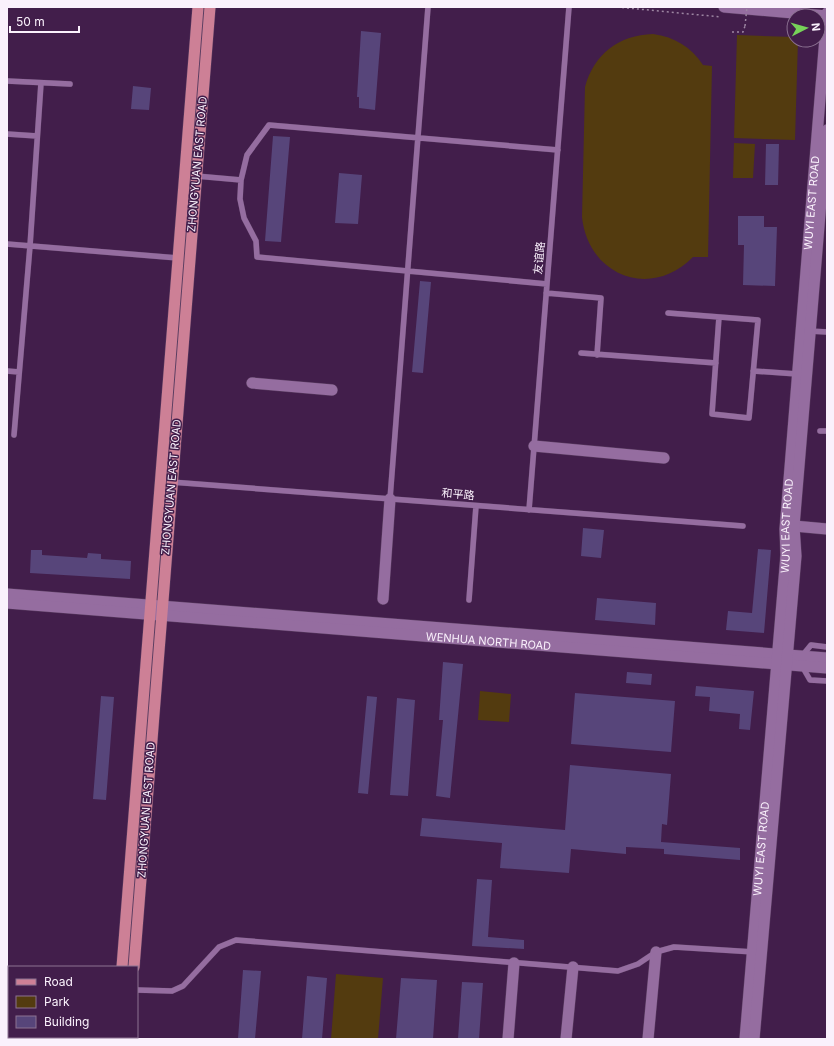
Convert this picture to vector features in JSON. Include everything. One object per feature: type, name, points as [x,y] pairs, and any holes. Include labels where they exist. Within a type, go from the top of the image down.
[{"type":"main road","name":"ZHONGYUAN EAST ROAD","points":[[134,966],[178,258],[198,7]]},
{"type":"main road","name":"ZHONGYUAN EAST ROAD","points":[[122,966],[156,610],[171,482],[210,7]]},
{"type":"street","points":[[724,12],[827,15]]},
{"type":"street","name":"WUYI EAST ROAD","points":[[781,660],[796,556],[794,526],[827,15]]},
{"type":"street","name":"WUYI EAST ROAD","points":[[745,1039],[756,952],[781,660],[786,555],[785,529],[798,374],[806,331],[827,130]]},
{"type":"street","points":[[252,383],[332,390]]},
{"type":"street","points":[[534,446],[664,458]]},
{"type":"street","points":[[383,599],[390,498]]},
{"type":"street","points":[[794,526],[827,529]]},
{"type":"street","points":[[7,594],[156,610]]},
{"type":"street","points":[[7,603],[156,610]]},
{"type":"street","name":"WENHUA NORTH ROAD","points":[[156,610],[781,660],[802,661],[827,658]]},
{"type":"street","name":"WENHUA NORTH ROAD","points":[[802,661],[827,668]]},
{"type":"street","points":[[648,1039],[656,952]]},
{"type":"street","name":"WUYI EAST ROAD","points":[[754,1039],[756,952]]},
{"type":"street","points":[[508,1039],[514,963]]},
{"type":"street","points":[[566,1039],[573,967]]},
{"type":"lane","points":[[390,498],[428,7]]},
{"type":"lane","name":"友谊路","points":[[529,510],[569,7]]},
{"type":"lane","points":[[7,81],[70,84]]},
{"type":"lane","points":[[14,435],[30,246],[41,83]]},
{"type":"lane","points":[[547,284],[257,257],[256,241],[244,218],[240,199],[241,180],[247,155],[269,125],[558,150]]},
{"type":"lane","points":[[7,134],[37,136]]},
{"type":"lane","points":[[196,176],[241,180]]},
{"type":"lane","points":[[7,244],[178,258]]},
{"type":"lane","points":[[546,293],[601,298],[597,354]]},
{"type":"lane","points":[[668,312],[719,316],[758,320],[749,418],[712,414],[719,316]]},
{"type":"lane","points":[[806,331],[827,332]]},
{"type":"lane","points":[[581,353],[716,363]]},
{"type":"lane","points":[[7,371],[19,372]]},
{"type":"lane","points":[[753,371],[798,374]]},
{"type":"lane","points":[[820,431],[827,431]]},
{"type":"lane","name":"和平路","points":[[171,482],[743,526]]},
{"type":"lane","points":[[469,600],[476,506]]},
{"type":"lane","points":[[827,647],[811,645],[802,661],[810,680],[827,681]]},
{"type":"lane","points":[[138,990],[172,991],[183,986],[219,947],[236,940],[618,971],[638,964],[656,952],[674,947],[756,952]]},
{"type":"path","points":[[617,7],[724,12]]},
{"type":"path","points":[[732,32],[743,32],[746,26],[747,7]]},
{"type":"path","points":[[739,19],[747,20]]},
{"type":"green space","points":[[653,34],[675,40],[688,48],[703,65],[712,66],[708,257],[693,257],[676,270],[659,277],[641,279],[624,275],[609,267],[596,254],[587,237],[582,217],[585,87],[589,75],[595,65],[610,48],[629,38]]},
{"type":"green space","points":[[737,35],[786,37],[786,48],[798,48],[795,140],[734,138]]},
{"type":"green space","points":[[734,143],[755,144],[753,178],[733,178]]},
{"type":"green space","points":[[480,691],[511,694],[509,722],[478,720]]},
{"type":"green space","points":[[336,974],[383,978],[378,1039],[331,1039]]},
{"type":"building","points":[[361,31],[381,33],[375,110],[359,108],[359,97],[357,97]]},
{"type":"building","points":[[133,86],[151,88],[149,110],[131,109]]},
{"type":"building","points":[[273,136],[290,137],[281,242],[265,241]]},
{"type":"building","points":[[766,144],[779,144],[778,185],[765,185]]},
{"type":"building","points":[[339,173],[362,175],[358,224],[335,223]]},
{"type":"building","points":[[738,216],[764,216],[764,227],[777,227],[775,286],[743,285],[744,245],[738,245]]},
{"type":"building","points":[[420,281],[431,282],[423,373],[412,372]]},
{"type":"building","points":[[583,528],[604,530],[601,558],[581,556]]},
{"type":"building","points":[[758,549],[771,550],[764,633],[726,630],[728,611],[752,613]]},
{"type":"building","points":[[31,550],[42,550],[42,555],[87,558],[88,553],[101,554],[101,559],[131,561],[130,579],[30,573]]},
{"type":"building","points":[[597,598],[656,603],[655,625],[595,620]]},
{"type":"building","points":[[443,662],[463,664],[450,798],[436,796],[443,720],[439,720]]},
{"type":"building","points":[[627,672],[652,674],[651,685],[626,683]]},
{"type":"building","points":[[696,686],[754,691],[750,730],[739,729],[740,714],[709,711],[710,697],[695,696]]},
{"type":"building","points":[[575,693],[675,701],[671,752],[571,744]]},
{"type":"building","points":[[101,696],[114,697],[106,800],[93,799]]},
{"type":"building","points":[[367,696],[377,697],[368,794],[358,793]]},
{"type":"building","points":[[397,698],[415,700],[408,796],[390,795]]},
{"type":"building","points":[[570,765],[671,774],[667,825],[662,824],[661,842],[740,848],[740,860],[664,854],[664,849],[626,847],[626,854],[571,849],[569,873],[500,868],[502,843],[420,836],[422,818],[565,830]]},
{"type":"building","points":[[477,879],[492,880],[488,937],[524,940],[524,949],[472,946]]},
{"type":"building","points":[[243,970],[261,971],[255,1039],[238,1039]]},
{"type":"building","points":[[307,976],[327,978],[322,1039],[302,1039]]},
{"type":"building","points":[[401,978],[437,980],[433,1039],[396,1039]]},
{"type":"building","points":[[462,982],[483,983],[479,1039],[458,1039]]}]
